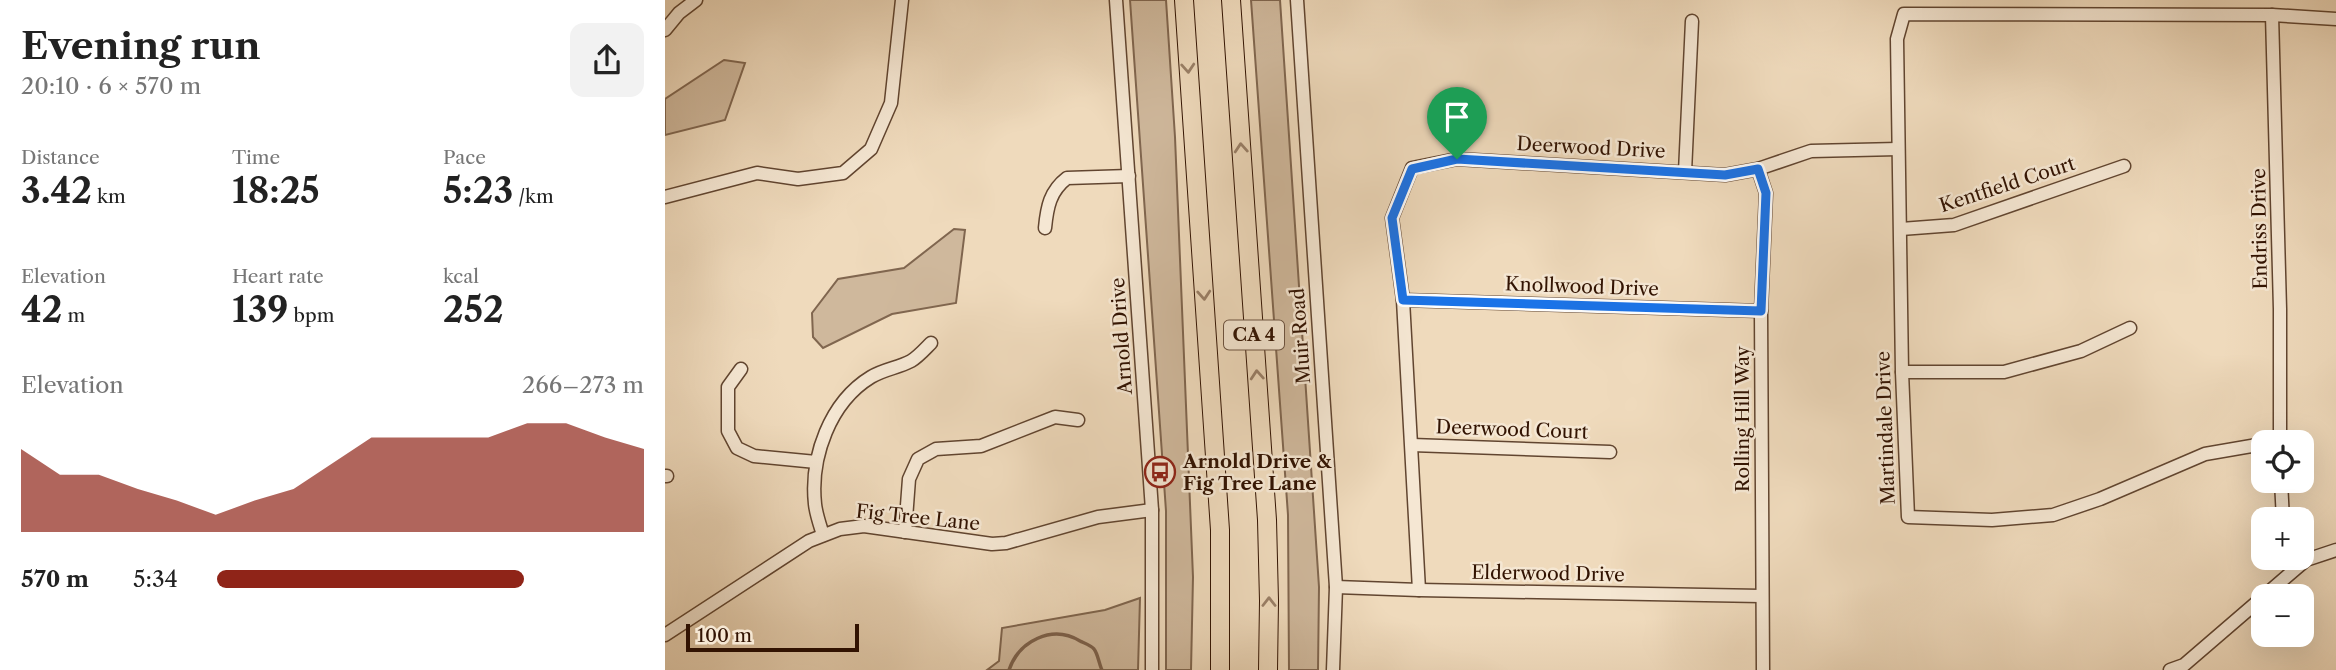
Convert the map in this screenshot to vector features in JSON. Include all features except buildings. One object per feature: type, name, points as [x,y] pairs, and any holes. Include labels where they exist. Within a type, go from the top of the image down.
[{"type":"highway","name":"CA 4","points":[[1184,0],[1219,503],[1222,583],[1220,670]]},
{"type":"highway","name":"CA 4","points":[[1231,0],[1267,520],[1268,670]]},
{"type":"street","points":[[665,30],[679,13],[696,0]]},
{"type":"street","points":[[665,197],[757,173],[798,179],[843,173],[871,149],[891,103],[902,0]]},
{"type":"street","name":"Arnold Drive","points":[[1116,0],[1152,510],[1152,670]]},
{"type":"street","name":"Muir Road","points":[[1297,0],[1336,587],[1333,670]]},
{"type":"street","name":"Martindale Drive","points":[[2251,446],[2205,454],[2101,499],[2053,515],[1991,520],[1908,516],[1902,372],[1897,39],[1904,14],[2272,15]]},
{"type":"street","points":[[2272,15],[2336,19]]},
{"type":"street","name":"Endriss Drive","points":[[2272,15],[2280,296],[2277,430]]},
{"type":"street","points":[[1685,172],[1692,22]]},
{"type":"street","name":"Deerwood Drive","points":[[1419,590],[1403,300],[1392,218],[1412,169],[1457,159],[1725,175],[1758,169],[1811,151],[1898,149]]},
{"type":"street","name":"Kentfield Court","points":[[1901,229],[1954,225],[2124,166]]},
{"type":"street","name":"Rolling Hill Way","points":[[1758,169],[1766,193],[1761,311],[1763,670]]},
{"type":"street","points":[[1045,228],[1052,194],[1067,178],[1129,176]]},
{"type":"street","name":"Knollwood Drive","points":[[1403,300],[1761,311]]},
{"type":"street","points":[[1902,372],[2004,372],[2081,351],[2130,328]]},
{"type":"street","points":[[823,535],[815,504],[816,462],[829,423],[844,401],[868,379],[887,368],[912,361],[931,343]]},
{"type":"street","points":[[741,369],[727,387],[728,430],[737,448],[754,456],[816,462]]},
{"type":"street","points":[[905,532],[909,479],[918,459],[936,449],[981,446],[1055,417],[1078,420]]},
{"type":"street","name":"Deerwood Court","points":[[1412,445],[1611,452]]},
{"type":"street","name":"Fig Tree Lane","points":[[665,635],[788,554],[840,529],[864,526],[992,544],[1006,543],[1098,517],[1152,510]]},
{"type":"street","points":[[2314,554],[2336,550]]},
{"type":"street","points":[[2276,584],[2289,570]]},
{"type":"street","name":"Elderwood Drive","points":[[1336,587],[1761,596]]},
{"type":"street","points":[[2170,670],[2185,668],[2251,608]]},
{"type":"shaded area","points":[[1130,0],[1166,0],[1175,137],[1193,577],[1191,670],[1166,670],[1166,511]]},
{"type":"shaded area","points":[[1251,0],[1280,0],[1319,587],[1318,670],[1289,670],[1288,515]]},
{"type":"shaded area","points":[[724,60],[745,63],[725,120],[665,135],[665,99]]},
{"type":"shaded area","points":[[954,229],[965,230],[956,303],[892,314],[823,348],[813,337],[812,313],[838,279],[904,268]]},
{"type":"shaded area","points":[[1140,598],[1138,670],[987,670],[999,661],[1002,628],[1105,610]]},
{"type":"waterway","points":[[1009,670],[1020,651],[1028,644],[1038,638],[1059,634],[1093,648],[1102,670]]},
{"type":"place","name":"Arnold Drive & Fig Tree Lane","points":[[1160,472]]},
{"type":"route","points":[[1457,159],[1725,175],[1758,169],[1766,193],[1761,311],[1403,300],[1392,218],[1412,169],[1457,159]]}]
